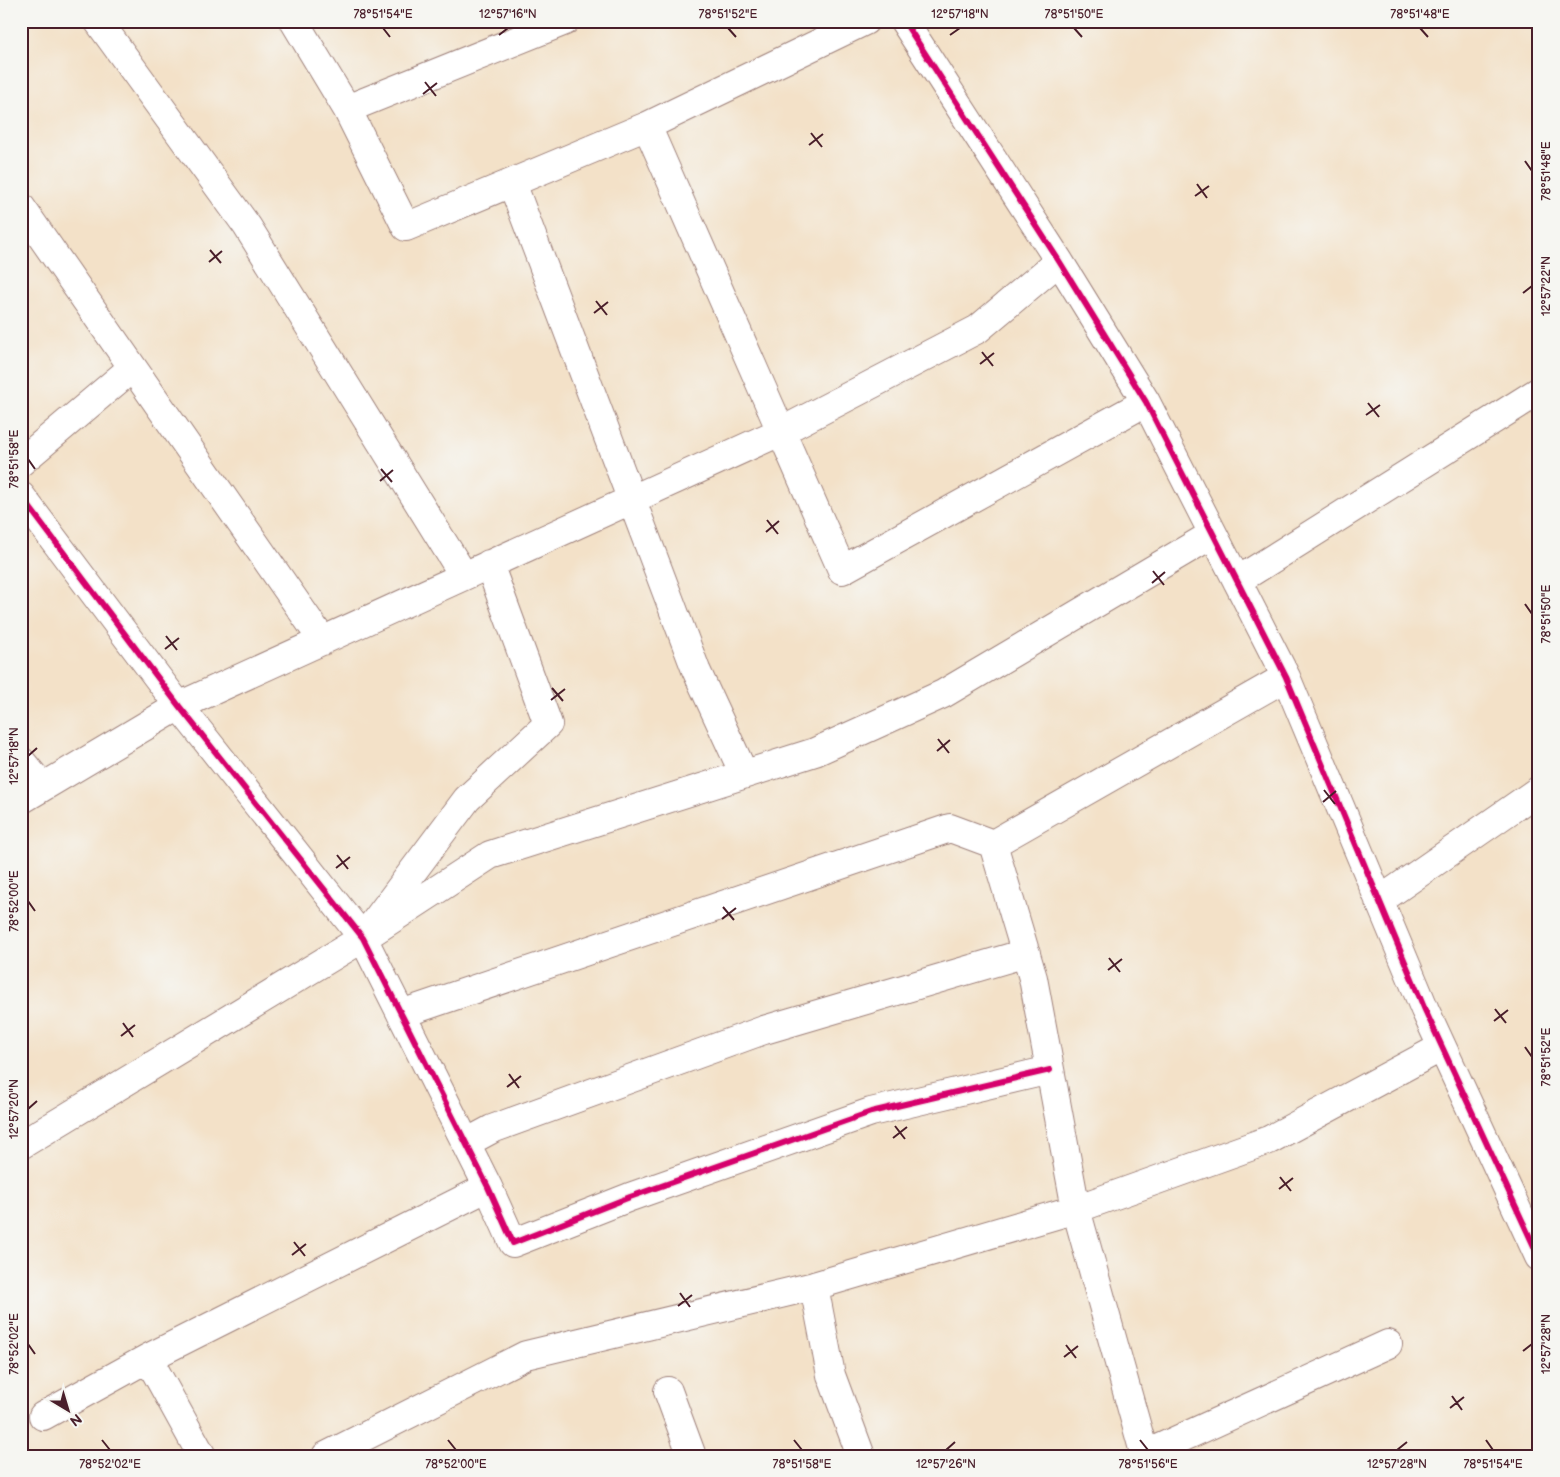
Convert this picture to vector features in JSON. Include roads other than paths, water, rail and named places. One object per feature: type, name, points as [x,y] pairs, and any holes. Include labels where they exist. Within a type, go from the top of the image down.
[{"type":"street","points":[[98,21],[248,226],[464,576]]},
{"type":"street","points":[[294,21],[347,109],[406,227],[647,126],[865,21]]},
{"type":"street","points":[[347,109],[565,21]]},
{"type":"street","points":[[904,21],[1059,261],[1146,402],[1286,677],[1442,1047],[1537,1248]]},
{"type":"street","points":[[647,126],[842,570],[1146,402]]},
{"type":"street","points":[[512,183],[630,500],[696,670],[744,774]]},
{"type":"street","points":[[21,207],[323,641]]},
{"type":"street","points":[[21,761],[32,793],[179,706],[782,431],[978,329],[1059,261]]},
{"type":"street","points":[[21,462],[132,368]]},
{"type":"street","points":[[1237,581],[1539,391]]},
{"type":"street","points":[[21,496],[179,706],[363,938],[488,1187],[513,1243],[630,1197],[872,1112],[1050,1070]]},
{"type":"street","points":[[21,1145],[363,938],[490,855],[815,752],[943,694],[1213,534]]},
{"type":"street","points":[[363,938],[467,799],[548,724],[489,564]]},
{"type":"street","points":[[993,844],[1286,677]]},
{"type":"street","points":[[1379,901],[1539,790]]},
{"type":"street","points":[[401,1014],[950,828],[993,844]]},
{"type":"street","points":[[993,844],[1033,978],[1076,1210],[1145,1455],[1388,1344]]},
{"type":"street","points":[[466,1144],[492,1129],[764,1030],[1026,953]]},
{"type":"street","points":[[326,1456],[526,1354],[814,1286],[1076,1210],[1269,1140],[1442,1047]]},
{"type":"street","points":[[43,1416],[148,1358],[488,1187]]},
{"type":"street","points":[[814,1286],[830,1375],[861,1456]]},
{"type":"street","points":[[148,1358],[202,1456]]},
{"type":"street","points":[[668,1391],[692,1456]]}]
